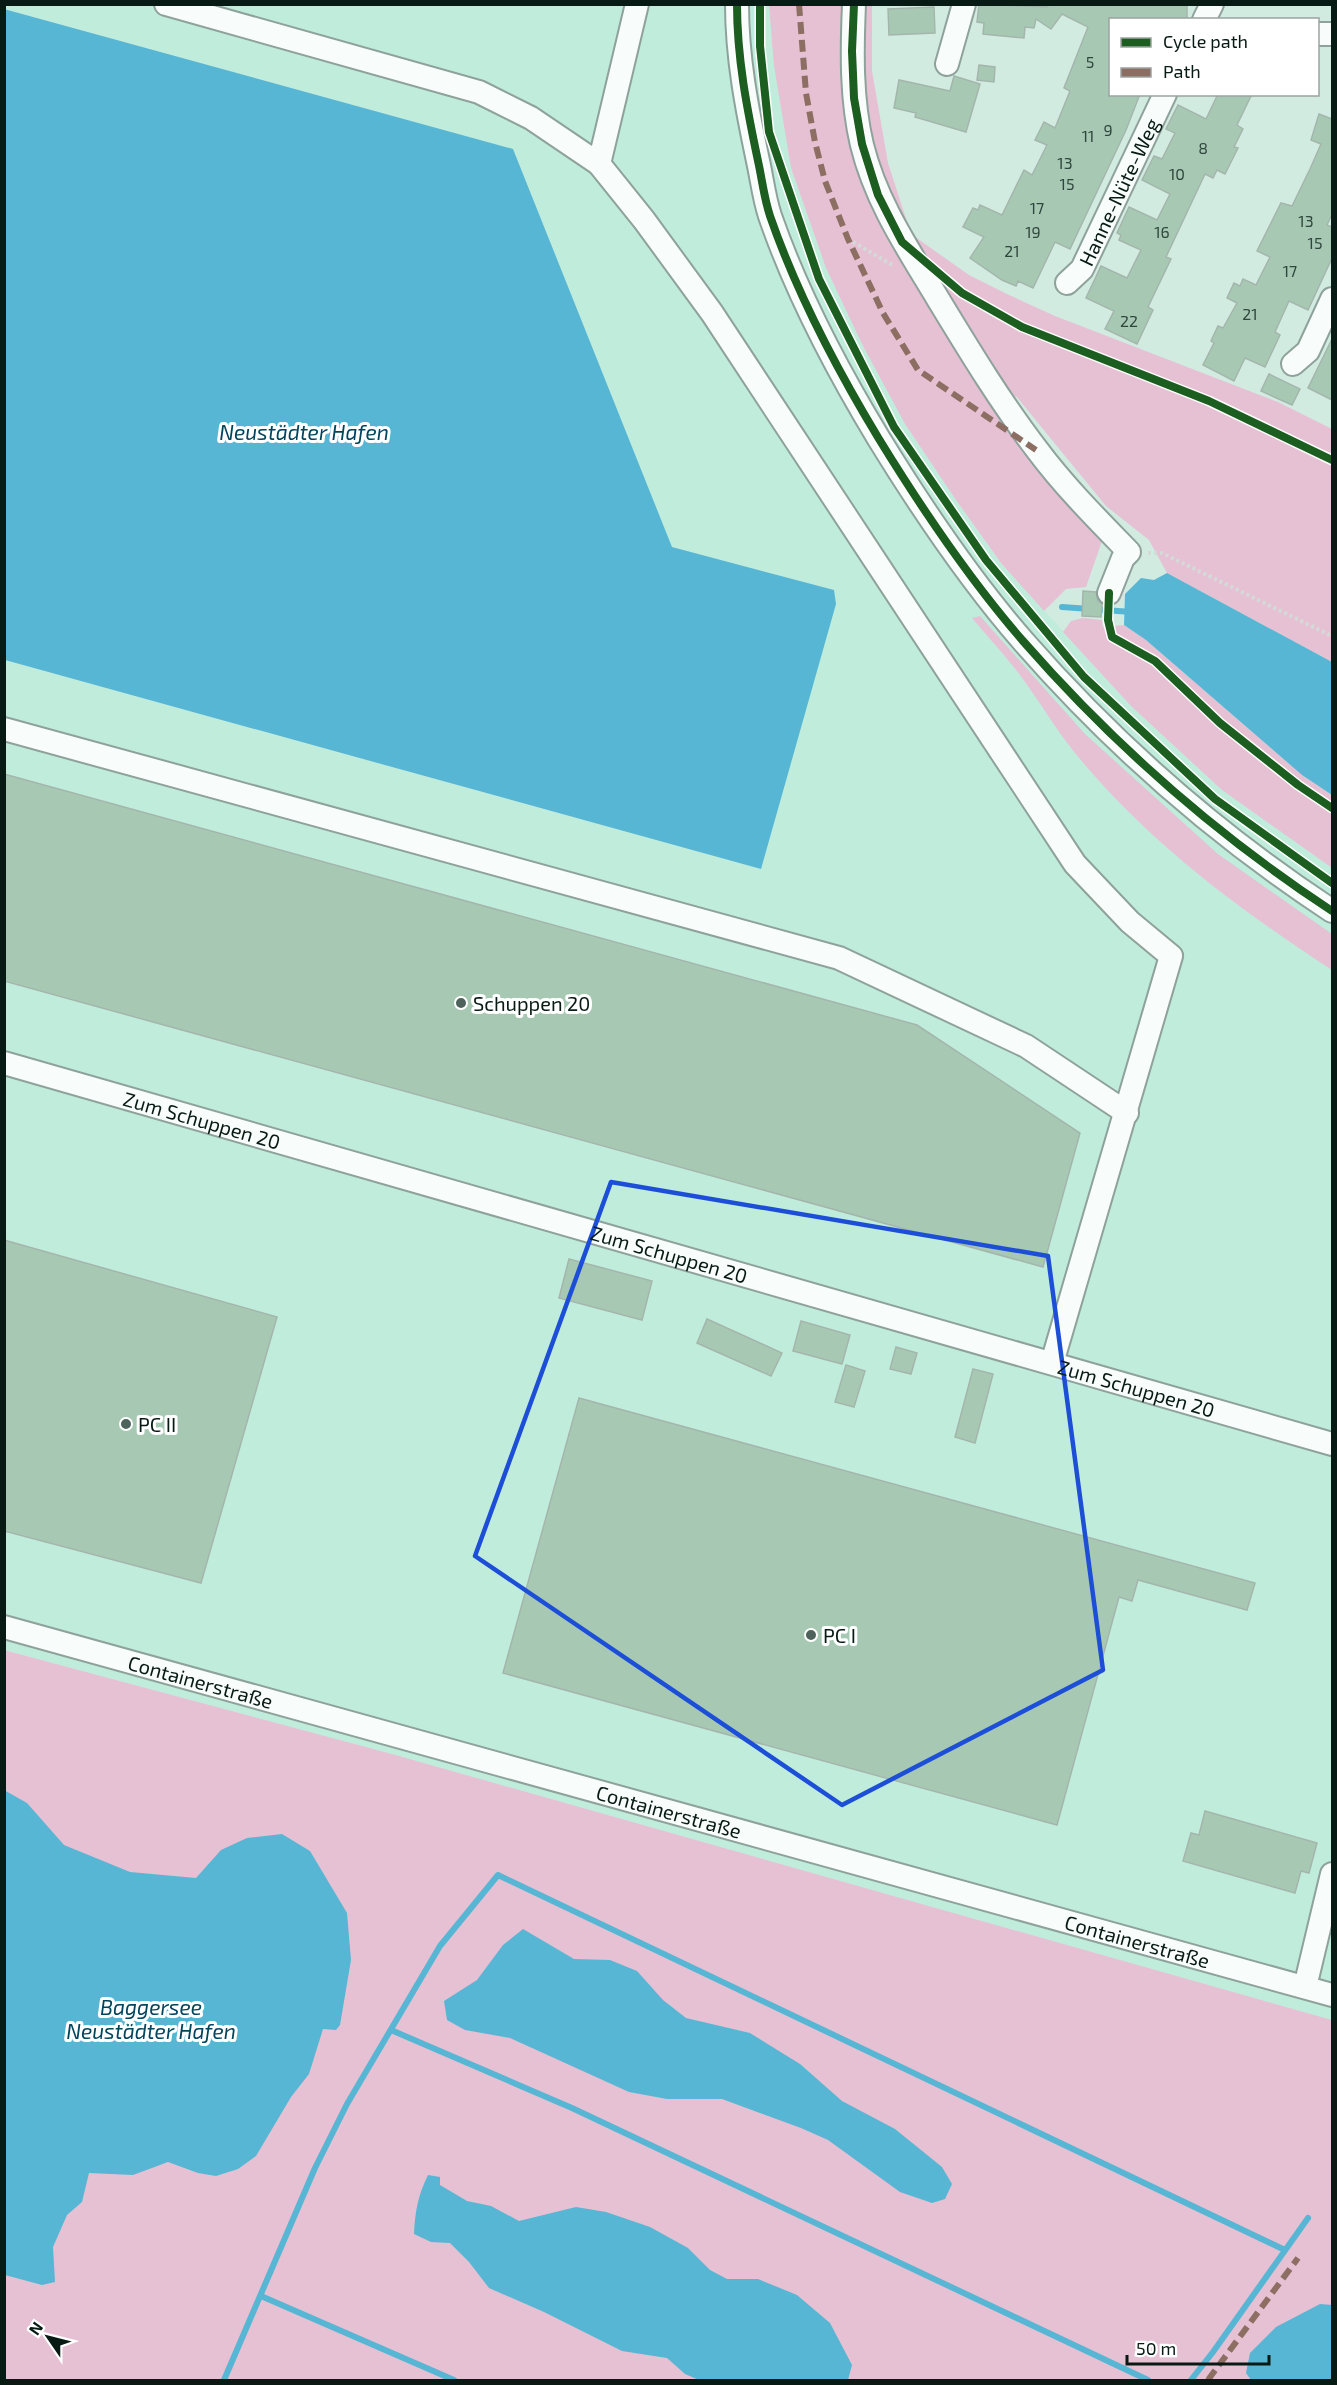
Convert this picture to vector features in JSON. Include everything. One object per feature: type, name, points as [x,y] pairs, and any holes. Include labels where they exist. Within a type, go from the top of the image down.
[{"type":"street","points":[[166,4],[479,92],[531,118],[598,164],[644,220],[712,313],[1075,864],[1130,922],[1171,956],[1127,1113],[1052,1363]]},
{"type":"street","points":[[598,164],[637,4]]},
{"type":"street","points":[[737,4],[737,32],[743,91],[770,214],[810,314],[850,392],[896,466],[955,553],[1022,640],[1107,730],[1201,814],[1292,884],[1332,911]]},
{"type":"street","points":[[854,4],[852,51],[854,98],[862,144],[878,195],[903,242],[971,353],[1036,450],[1064,484],[1129,552],[1123,558],[1109,593]]},
{"type":"street","points":[[947,64],[964,4]]},
{"type":"street","points":[[1205,18],[1212,4]]},
{"type":"street","name":"Hanne-Nüte-Weg","points":[[1067,283],[1082,269],[1164,96]]},
{"type":"street","points":[[1293,364],[1308,351],[1332,299]]},
{"type":"street","points":[[4,729],[839,958],[1026,1046],[1127,1113]]},
{"type":"street","name":"Zum Schuppen 20","points":[[4,1063],[1332,1444]]},
{"type":"street","name":"Containerstraße","points":[[4,1627],[1332,1995]]},
{"type":"street","points":[[1305,1988],[1332,1874]]},
{"type":"path","points":[[848,239],[897,268]]},
{"type":"path","points":[[1129,552],[1162,553],[1332,636]]},
{"type":"highlighted area","points":[[611,1182],[1048,1256],[1103,1670],[842,1805],[475,1556]]},
{"type":"shaded area","points":[[4,5],[769,5],[774,66],[791,168],[826,268],[905,424],[1001,563],[1131,706],[1223,790],[1332,868],[1332,2020],[392,1754],[5,1650],[4,660],[761,869],[834,590],[672,547],[513,149],[5,9]]},
{"type":"shaded area","points":[[769,5],[845,5],[855,158],[871,206],[898,253],[907,233],[866,137],[861,5],[872,5],[872,71],[888,163],[911,234],[969,275],[1009,295],[1055,316],[1278,402],[1332,429],[1332,662],[1167,573],[1149,540],[1106,506],[1016,396],[1004,416],[1086,517],[1102,541],[1086,587],[1066,589],[1044,611],[1001,563],[905,424],[862,344],[826,268],[791,168],[774,66]]},
{"type":"shaded area","points":[[980,616],[1085,734],[1218,854],[1332,934],[1332,970],[1228,897],[1163,844],[1132,815],[1075,753],[1017,671],[972,618]]},
{"type":"shaded area","points":[[1083,618],[1102,620],[1103,627],[1124,625],[1146,640],[1302,775],[1332,795],[1332,868],[1222,790],[1131,706],[1063,632],[1071,621]]},
{"type":"shaded area","points":[[4,1650],[392,1754],[1332,2020],[1332,2380],[5,2380]]},
{"type":"water","name":"Neustädter Hafen","points":[[4,9],[513,149],[672,547],[834,590],[836,604],[761,869],[5,660]]},
{"type":"water","points":[[1167,573],[1332,662],[1332,795],[1302,775],[1146,640],[1124,625],[1125,594],[1141,578],[1154,580]]},
{"type":"water","name":"Baggersee Neustädter Hafen","points":[[4,1790],[27,1803],[64,1845],[130,1872],[196,1878],[221,1850],[247,1838],[282,1834],[310,1851],[347,1913],[351,1960],[340,2025],[336,2030],[323,2029],[309,2074],[291,2097],[256,2156],[238,2169],[216,2176],[198,2173],[168,2162],[133,2175],[89,2173],[82,2202],[67,2215],[53,2247],[55,2282],[42,2285],[5,2275]]},
{"type":"water","points":[[523,1929],[574,1959],[610,1960],[637,1971],[663,2000],[686,2018],[750,2033],[800,2064],[842,2101],[895,2129],[942,2167],[952,2184],[945,2199],[932,2203],[900,2192],[828,2140],[722,2099],[667,2099],[629,2092],[510,2038],[465,2030],[447,2020],[444,2001],[477,1980],[503,1945]]},
{"type":"water","points":[[428,2175],[440,2177],[440,2185],[467,2201],[491,2206],[519,2221],[576,2207],[606,2212],[650,2227],[688,2248],[710,2270],[727,2279],[758,2279],[797,2295],[830,2323],[852,2365],[848,2380],[699,2380],[685,2374],[667,2358],[622,2351],[544,2312],[489,2288],[469,2262],[450,2243],[431,2242],[414,2234],[418,2204]]},
{"type":"water","points":[[1320,2304],[1332,2305],[1332,2380],[1251,2380],[1246,2373],[1250,2353],[1276,2327]]},
{"type":"building","points":[[979,4],[1047,7],[1043,4],[1187,4],[1187,18],[1109,18],[1109,96],[1139,96],[1126,130],[1070,249],[1055,242],[1033,288],[1018,281],[1016,286],[1002,280],[970,258],[984,237],[963,227],[973,208],[978,210],[980,205],[1002,215],[1024,170],[1032,175],[1047,145],[1035,140],[1044,122],[1055,128],[1070,91],[1064,88],[1088,27],[1062,14],[1051,29],[1036,19],[1034,28],[1025,27],[1024,38],[983,34],[984,23],[977,22]]},
{"type":"building","points":[[934,7],[935,33],[889,35],[888,9]]},
{"type":"building","points":[[979,65],[995,67],[994,82],[977,80]]},
{"type":"building","points":[[954,76],[980,84],[966,132],[915,117],[916,113],[894,108],[899,80],[950,91]]},
{"type":"building","points":[[1217,96],[1251,96],[1237,125],[1243,129],[1234,147],[1238,148],[1225,174],[1217,170],[1213,178],[1205,174],[1166,257],[1171,259],[1148,307],[1153,310],[1137,344],[1105,329],[1114,311],[1086,298],[1101,266],[1127,278],[1141,250],[1119,240],[1121,235],[1117,233],[1129,207],[1157,220],[1170,194],[1142,180],[1154,156],[1162,159],[1175,133],[1166,129],[1178,105],[1206,119]]},
{"type":"building","points":[[1319,114],[1332,119],[1332,214],[1327,225],[1332,227],[1332,258],[1308,310],[1289,301],[1275,332],[1280,335],[1265,367],[1245,358],[1234,381],[1203,365],[1214,343],[1211,341],[1218,326],[1223,328],[1237,303],[1227,298],[1234,283],[1240,286],[1243,279],[1256,285],[1270,257],[1257,251],[1281,203],[1292,206],[1310,169],[1321,144],[1311,140]]},
{"type":"building","points":[[1332,339],[1332,400],[1308,388]]},
{"type":"building","points":[[1269,374],[1300,389],[1292,405],[1261,391]]},
{"type":"building","points":[[1083,591],[1096,592],[1098,601],[1102,604],[1101,617],[1082,616]]},
{"type":"building","name":"Schuppen 20","points":[[4,774],[917,1025],[1080,1133],[1043,1267],[4,981]]},
{"type":"building","name":"PC II","points":[[4,1240],[277,1317],[201,1583],[4,1531]]},
{"type":"building","points":[[569,1259],[652,1281],[642,1320],[559,1298]]},
{"type":"building","points":[[707,1319],[782,1353],[771,1376],[697,1343]]},
{"type":"building","points":[[801,1321],[850,1335],[842,1364],[793,1351]]},
{"type":"building","points":[[896,1347],[917,1353],[911,1374],[890,1369]]},
{"type":"building","points":[[846,1365],[865,1371],[854,1407],[835,1402]]},
{"type":"building","points":[[973,1369],[993,1374],[975,1443],[955,1437]]},
{"type":"building","name":"PC I","points":[[579,1398],[1255,1583],[1247,1610],[1138,1580],[1132,1601],[1119,1597],[1057,1825],[503,1673]]},
{"type":"building","points":[[1205,1811],[1317,1843],[1309,1873],[1301,1871],[1295,1893],[1183,1861],[1191,1833],[1199,1835]]},
{"type":"waterway","points":[[1062,607],[1132,612]]},
{"type":"waterway","points":[[224,2380],[315,2168],[347,2104],[440,1946],[498,1875],[1285,2250]]},
{"type":"waterway","points":[[391,2030],[572,2108],[1148,2380]]},
{"type":"waterway","points":[[1191,2380],[1308,2218]]},
{"type":"waterway","points":[[261,2296],[454,2380]]},
{"type":"marked path","points":[[799,4],[806,93],[825,181],[848,239],[883,313],[918,370],[1036,450]]},
{"type":"marked path","points":[[1208,2380],[1298,2258]]},
{"type":"cycle path","points":[[737,4],[743,83],[770,216],[792,274],[833,358],[879,439],[912,491],[965,568],[1003,617],[1093,716],[1130,752],[1208,820],[1248,852],[1332,911]]},
{"type":"cycle path","points":[[760,4],[760,46],[769,132],[819,279],[894,427],[986,560],[1084,677],[1215,799],[1332,883]]},
{"type":"cycle path","points":[[854,4],[852,51],[854,98],[862,144],[878,195],[902,242],[962,293],[1022,327],[1209,401],[1332,460]]},
{"type":"cycle path","points":[[1109,593],[1108,620],[1112,637],[1155,661],[1220,723],[1298,785],[1332,808]]},
{"type":"place","name":"Schuppen 20","points":[[461,1003]]},
{"type":"place","name":"PC II","points":[[126,1424]]},
{"type":"place","name":"PC I","points":[[811,1635]]}]
